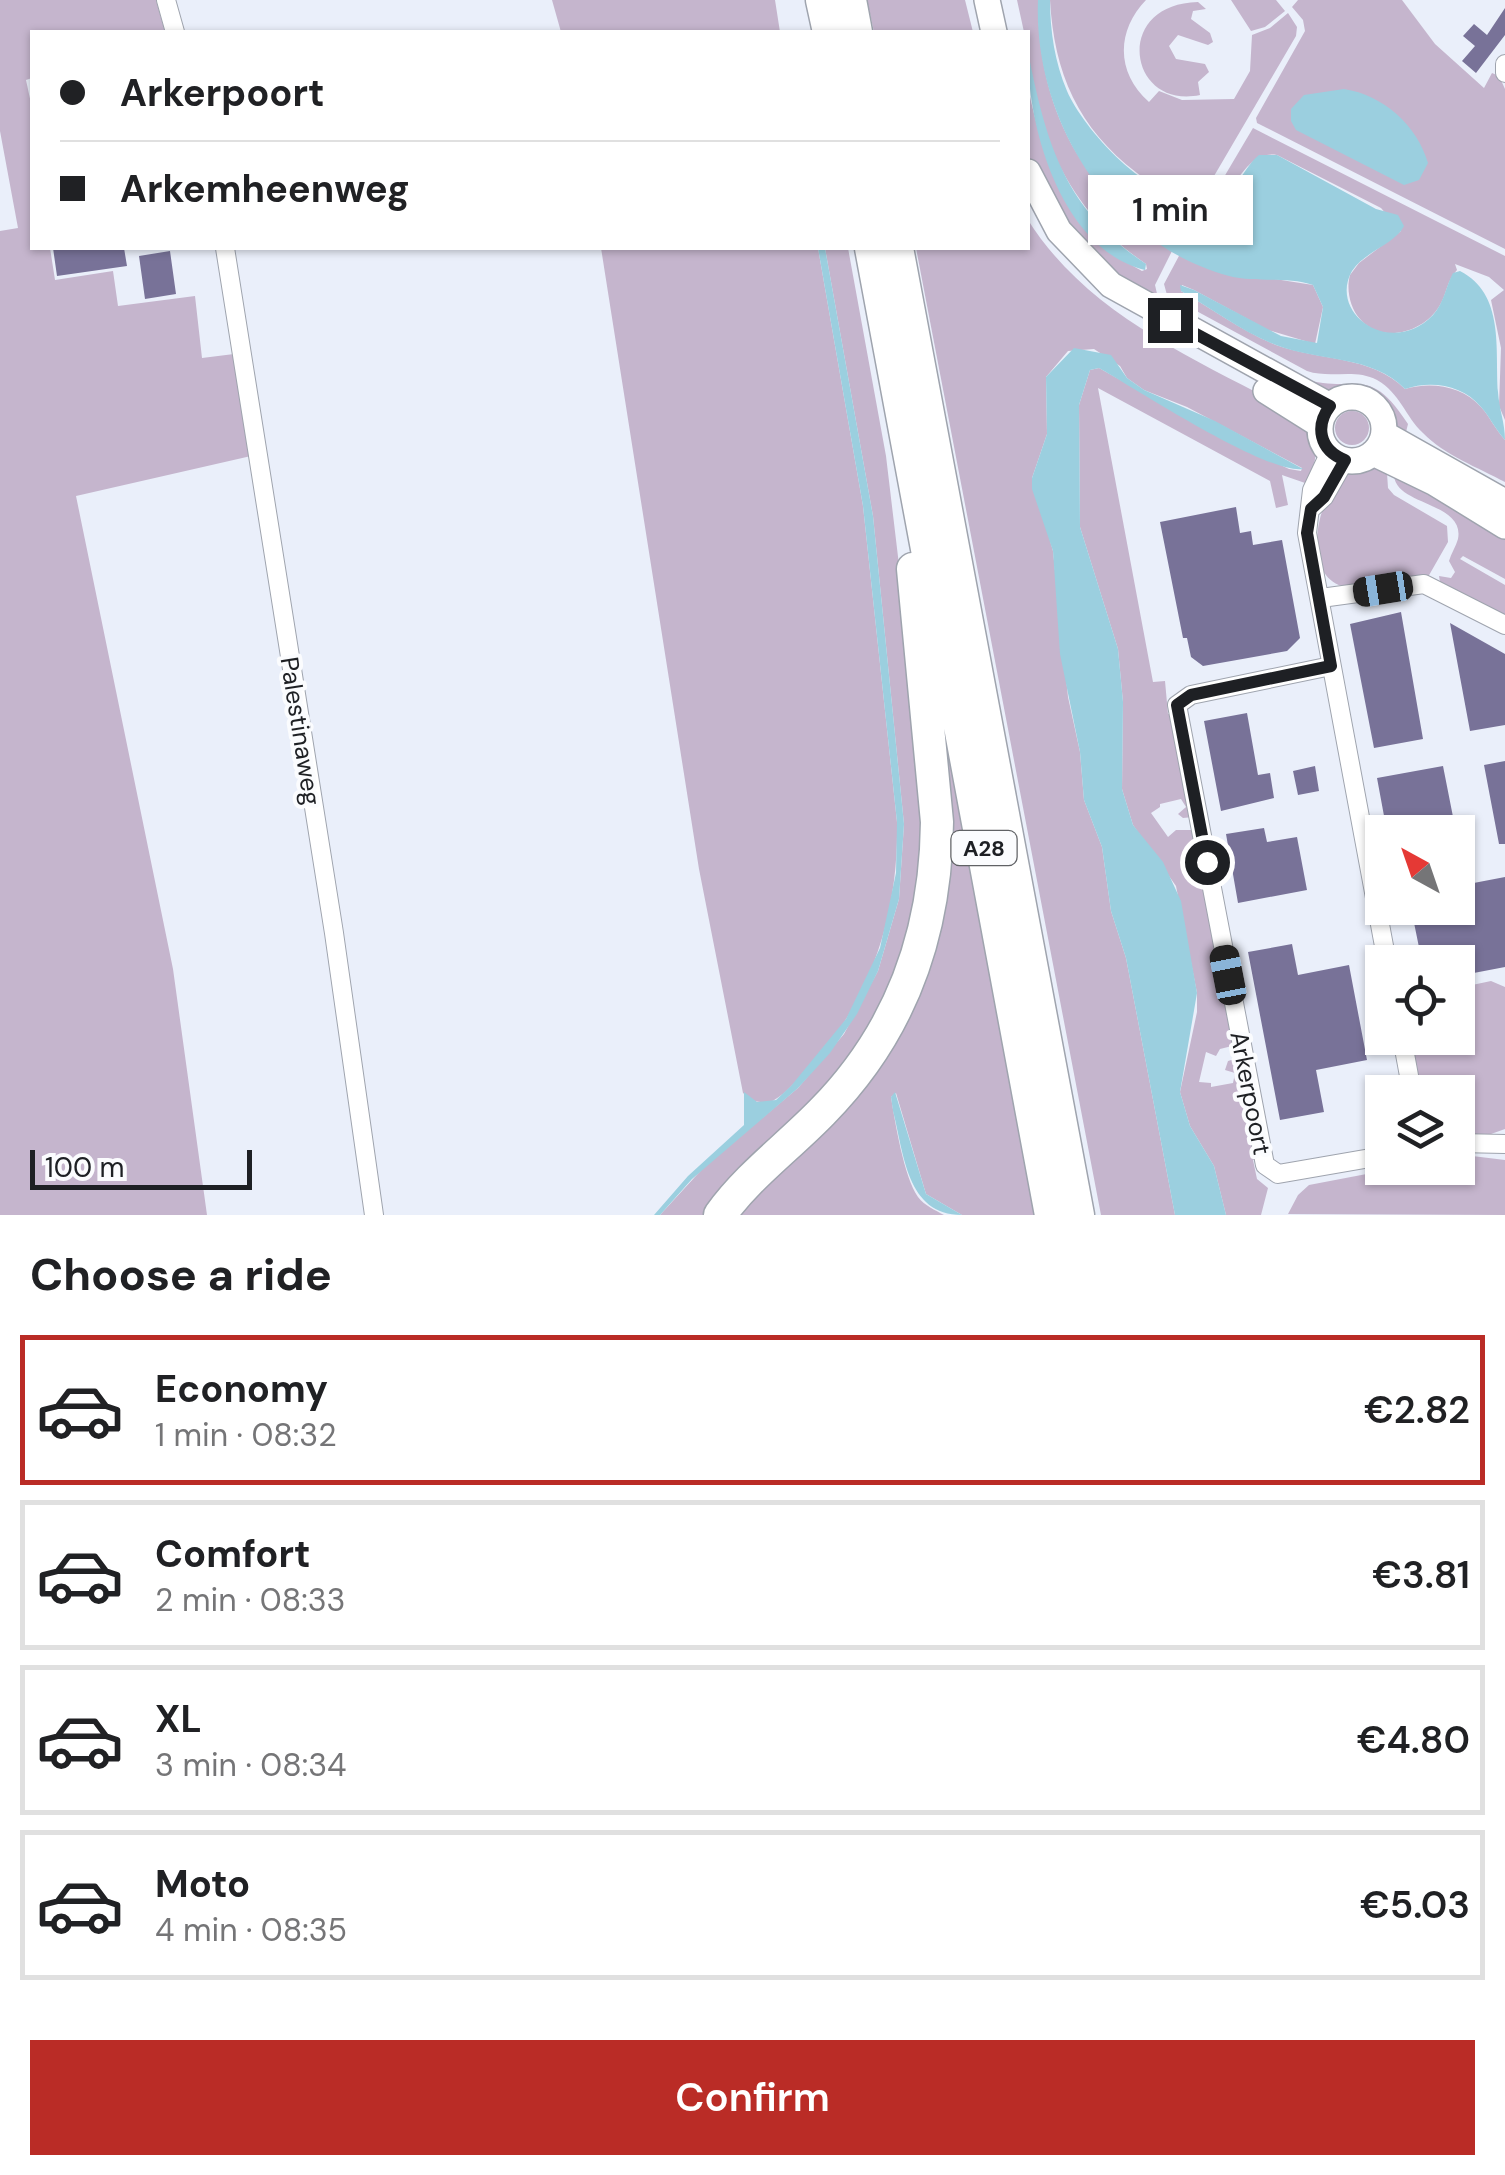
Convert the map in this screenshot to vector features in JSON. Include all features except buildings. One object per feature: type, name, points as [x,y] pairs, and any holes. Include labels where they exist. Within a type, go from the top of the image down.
[{"type":"highway","points":[[822,0],[829,30]]},
{"type":"highway","points":[[850,0],[856,30]]},
{"type":"highway","name":"A28","points":[[870,250],[1051,1215]]},
{"type":"highway","name":"A28","points":[[897,250],[1078,1215]]},
{"type":"highway","name":"A28","points":[[720,1215],[852,1078],[899,1006],[925,935],[936,865],[937,822],[912,566],[916,480]]},
{"type":"main road","points":[[971,0],[978,30]]},
{"type":"main road","points":[[987,0],[994,30]]},
{"type":"main road","points":[[1030,176],[1059,232],[1111,285],[1325,415],[1337,456],[1364,458],[1379,444],[1380,412],[1362,398],[1350,396],[1325,415]]},
{"type":"main road","points":[[1030,213],[1054,251],[1102,298],[1325,415]]},
{"type":"main road","points":[[1379,444],[1505,502]]},
{"type":"main road","points":[[1379,444],[1505,526]]},
{"type":"street","points":[[166,0],[174,30]]},
{"type":"street","points":[[1505,64],[1505,73]]},
{"type":"street","name":"Palestinaweg","points":[[225,250],[334,933],[374,1215]]},
{"type":"street","points":[[1337,456],[1312,490],[1307,533],[1385,945]]},
{"type":"street","points":[[1321,598],[1424,584],[1505,625]]},
{"type":"street","name":"Arkerpoort","points":[[1331,666],[1191,695],[1177,705],[1264,1165],[1278,1174],[1365,1159]]},
{"type":"street","points":[[1475,1143],[1505,1144]]},
{"type":"shaded area","points":[[0,0],[156,0],[164,30],[30,30],[30,79],[26,80],[30,99],[30,250],[50,250],[55,280],[113,271],[118,306],[195,296],[202,358],[234,354],[251,456],[76,496],[173,969],[207,1215],[0,1215],[0,231],[18,228],[0,131]]},
{"type":"shaded area","points":[[552,0],[775,0],[780,30],[560,30]]},
{"type":"shaded area","points":[[867,0],[965,0],[972,30],[874,30]]},
{"type":"shaded area","points":[[1017,0],[1038,0],[1046,77],[1071,144],[1114,201],[1173,249],[1155,285],[1158,298],[1307,380],[1373,388],[1395,406],[1408,424],[1404,440],[1373,393],[1350,389],[1330,393],[1106,275],[1036,183],[1030,164],[1030,95],[1052,170],[1078,216],[1117,255],[1142,271],[1147,269],[1146,264],[1096,219],[1058,163],[1036,100],[1030,66],[1030,30],[1024,30]]},
{"type":"shaded area","points":[[1050,0],[1146,0],[1129,25],[1124,52],[1130,78],[1149,102],[1159,91],[1182,100],[1234,99],[1250,71],[1252,35],[1270,28],[1288,13],[1297,27],[1296,36],[1200,200],[1182,198],[1159,188],[1116,156],[1099,137],[1064,75]]},
{"type":"shaded area","points":[[1231,0],[1276,0],[1285,11],[1265,27],[1251,31]]},
{"type":"shaded area","points":[[1298,0],[1402,0],[1435,44],[1484,88],[1492,73],[1499,76],[1505,89],[1505,249],[1257,123],[1256,118],[1305,31],[1303,20],[1292,7]]},
{"type":"shaded area","points":[[1198,2],[1206,9],[1193,11],[1191,19],[1210,33],[1213,42],[1208,45],[1178,35],[1169,46],[1176,59],[1205,64],[1209,72],[1198,82],[1200,95],[1176,95],[1157,87],[1145,73],[1140,55],[1142,36],[1152,19],[1170,7]]},
{"type":"shaded area","points":[[1253,128],[1505,256],[1505,420],[1499,406],[1501,348],[1491,300],[1504,290],[1489,277],[1455,264],[1457,270],[1440,305],[1424,322],[1403,332],[1380,332],[1369,327],[1351,304],[1350,275],[1359,263],[1401,231],[1381,208],[1277,155],[1257,159],[1221,195],[1211,199]]},
{"type":"shaded area","points":[[1030,223],[1053,254],[1115,311],[1299,415],[1314,440],[1314,465],[1308,484],[1282,475],[1288,505],[1276,508],[1270,481],[1098,388],[1153,682],[1165,681],[1168,714],[1173,714],[1193,817],[1178,814],[1186,807],[1181,799],[1160,804],[1151,813],[1168,837],[1176,830],[1195,830],[1236,1045],[1220,1049],[1216,1056],[1206,1052],[1199,1082],[1211,1083],[1211,1087],[1233,1083],[1235,1073],[1225,1070],[1228,1061],[1238,1058],[1257,1158],[1253,1160],[1257,1179],[1268,1188],[1261,1215],[1226,1215],[1214,1166],[1190,1126],[1180,1092],[1197,1012],[1197,993],[1176,886],[1133,825],[1122,789],[1123,702],[1118,649],[1080,527],[1079,405],[1090,370],[1099,368],[1220,436],[1289,469],[1302,468],[1187,407],[1144,390],[1127,378],[1120,366],[1094,349],[1068,351],[1046,377],[1047,434],[1032,478],[1053,551],[1068,697],[1080,752],[1084,800],[1102,847],[1111,911],[1126,958],[1175,1215],[1101,1215],[916,250],[1030,250]]},
{"type":"shaded area","points":[[601,250],[818,250],[863,506],[897,822],[896,857],[886,924],[863,988],[827,1047],[787,1090],[768,1103],[753,1101],[743,1093],[699,869]]},
{"type":"shaded area","points":[[825,250],[848,250],[886,456],[907,632],[924,864],[898,978],[842,1071],[705,1215],[660,1215],[705,1166],[798,1088],[844,1034],[878,971],[899,899],[904,824],[873,516]]},
{"type":"shaded area","points":[[1180,254],[1211,269],[1313,285],[1323,307],[1315,344],[1268,330],[1182,285],[1181,291],[1276,345],[1361,364],[1405,389],[1425,385],[1465,394],[1481,407],[1505,440],[1505,482],[1431,441],[1391,391],[1377,380],[1307,371],[1167,295],[1164,284]]},
{"type":"shaded area","points":[[1352,411],[1364,416],[1369,428],[1364,440],[1352,445],[1340,440],[1335,428],[1340,416]]},
{"type":"shaded area","points":[[1372,464],[1387,473],[1388,488],[1394,495],[1447,526],[1448,542],[1428,577],[1352,588],[1329,578],[1321,565],[1318,530],[1329,495],[1349,471]]},
{"type":"shaded area","points":[[1394,476],[1505,534],[1505,579],[1463,556],[1460,559],[1505,585],[1505,616],[1440,582],[1439,576],[1451,578],[1455,572],[1449,561],[1458,539],[1457,527],[1442,511],[1406,493]]},
{"type":"shaded area","points":[[930,646],[1035,1215],[962,1215],[926,1194],[896,1093],[891,1097],[908,1176],[921,1200],[944,1215],[727,1215],[914,985]]},
{"type":"shaded area","points":[[1491,981],[1505,987],[1505,1129],[1491,1134],[1475,1134],[1475,1075],[1416,1075],[1412,1055],[1475,1055],[1475,984]]},
{"type":"shaded area","points":[[1475,1156],[1505,1160],[1505,1215],[1288,1214],[1298,1195],[1309,1185],[1365,1174],[1365,1185],[1475,1185]]},
{"type":"water","points":[[1038,0],[1050,0],[1056,58],[1077,109],[1110,151],[1155,187],[1179,198],[1202,201],[1223,196],[1259,155],[1277,155],[1376,209],[1398,215],[1404,226],[1401,231],[1357,265],[1347,287],[1348,302],[1367,325],[1399,333],[1416,327],[1437,310],[1453,273],[1460,271],[1474,281],[1491,308],[1495,324],[1505,440],[1481,407],[1456,389],[1425,385],[1405,389],[1377,370],[1276,345],[1181,291],[1180,285],[1194,290],[1281,336],[1317,343],[1323,307],[1313,285],[1229,276],[1186,260],[1148,236],[1115,206],[1087,171],[1065,131],[1049,89],[1040,45]]},
{"type":"water","points":[[1030,61],[1043,116],[1063,172],[1096,221],[1146,264],[1145,270],[1116,258],[1091,237],[1071,211],[1042,148],[1034,114]]},
{"type":"water","points":[[1344,89],[1385,105],[1407,124],[1428,163],[1419,180],[1404,185],[1296,130],[1291,109],[1304,95]]},
{"type":"water","points":[[818,250],[825,250],[873,516],[904,824],[899,899],[878,971],[857,1014],[830,1053],[798,1088],[692,1179],[660,1215],[654,1215],[688,1176],[744,1125],[744,1092],[757,1102],[776,1100],[791,1086],[846,1019],[880,948],[896,873],[897,822],[863,506]]},
{"type":"water","points":[[1074,348],[1111,355],[1127,378],[1144,390],[1215,421],[1303,469],[1262,459],[1202,429],[1099,368],[1090,370],[1079,405],[1080,527],[1118,649],[1123,702],[1122,789],[1133,825],[1163,862],[1181,901],[1197,993],[1180,1092],[1190,1126],[1214,1166],[1226,1215],[1175,1215],[1126,958],[1111,911],[1102,847],[1084,800],[1080,752],[1060,654],[1053,551],[1032,489],[1047,434],[1046,377]]},
{"type":"water","points":[[895,1092],[926,1194],[962,1215],[929,1205],[918,1193],[905,1162],[893,1111],[891,1097]]},
{"type":"route","points":[[1170,320],[1330,406],[1320,425],[1321,435],[1330,452],[1345,460],[1308,518],[1307,533],[1331,666],[1191,695],[1177,705],[1207,862]]}]
